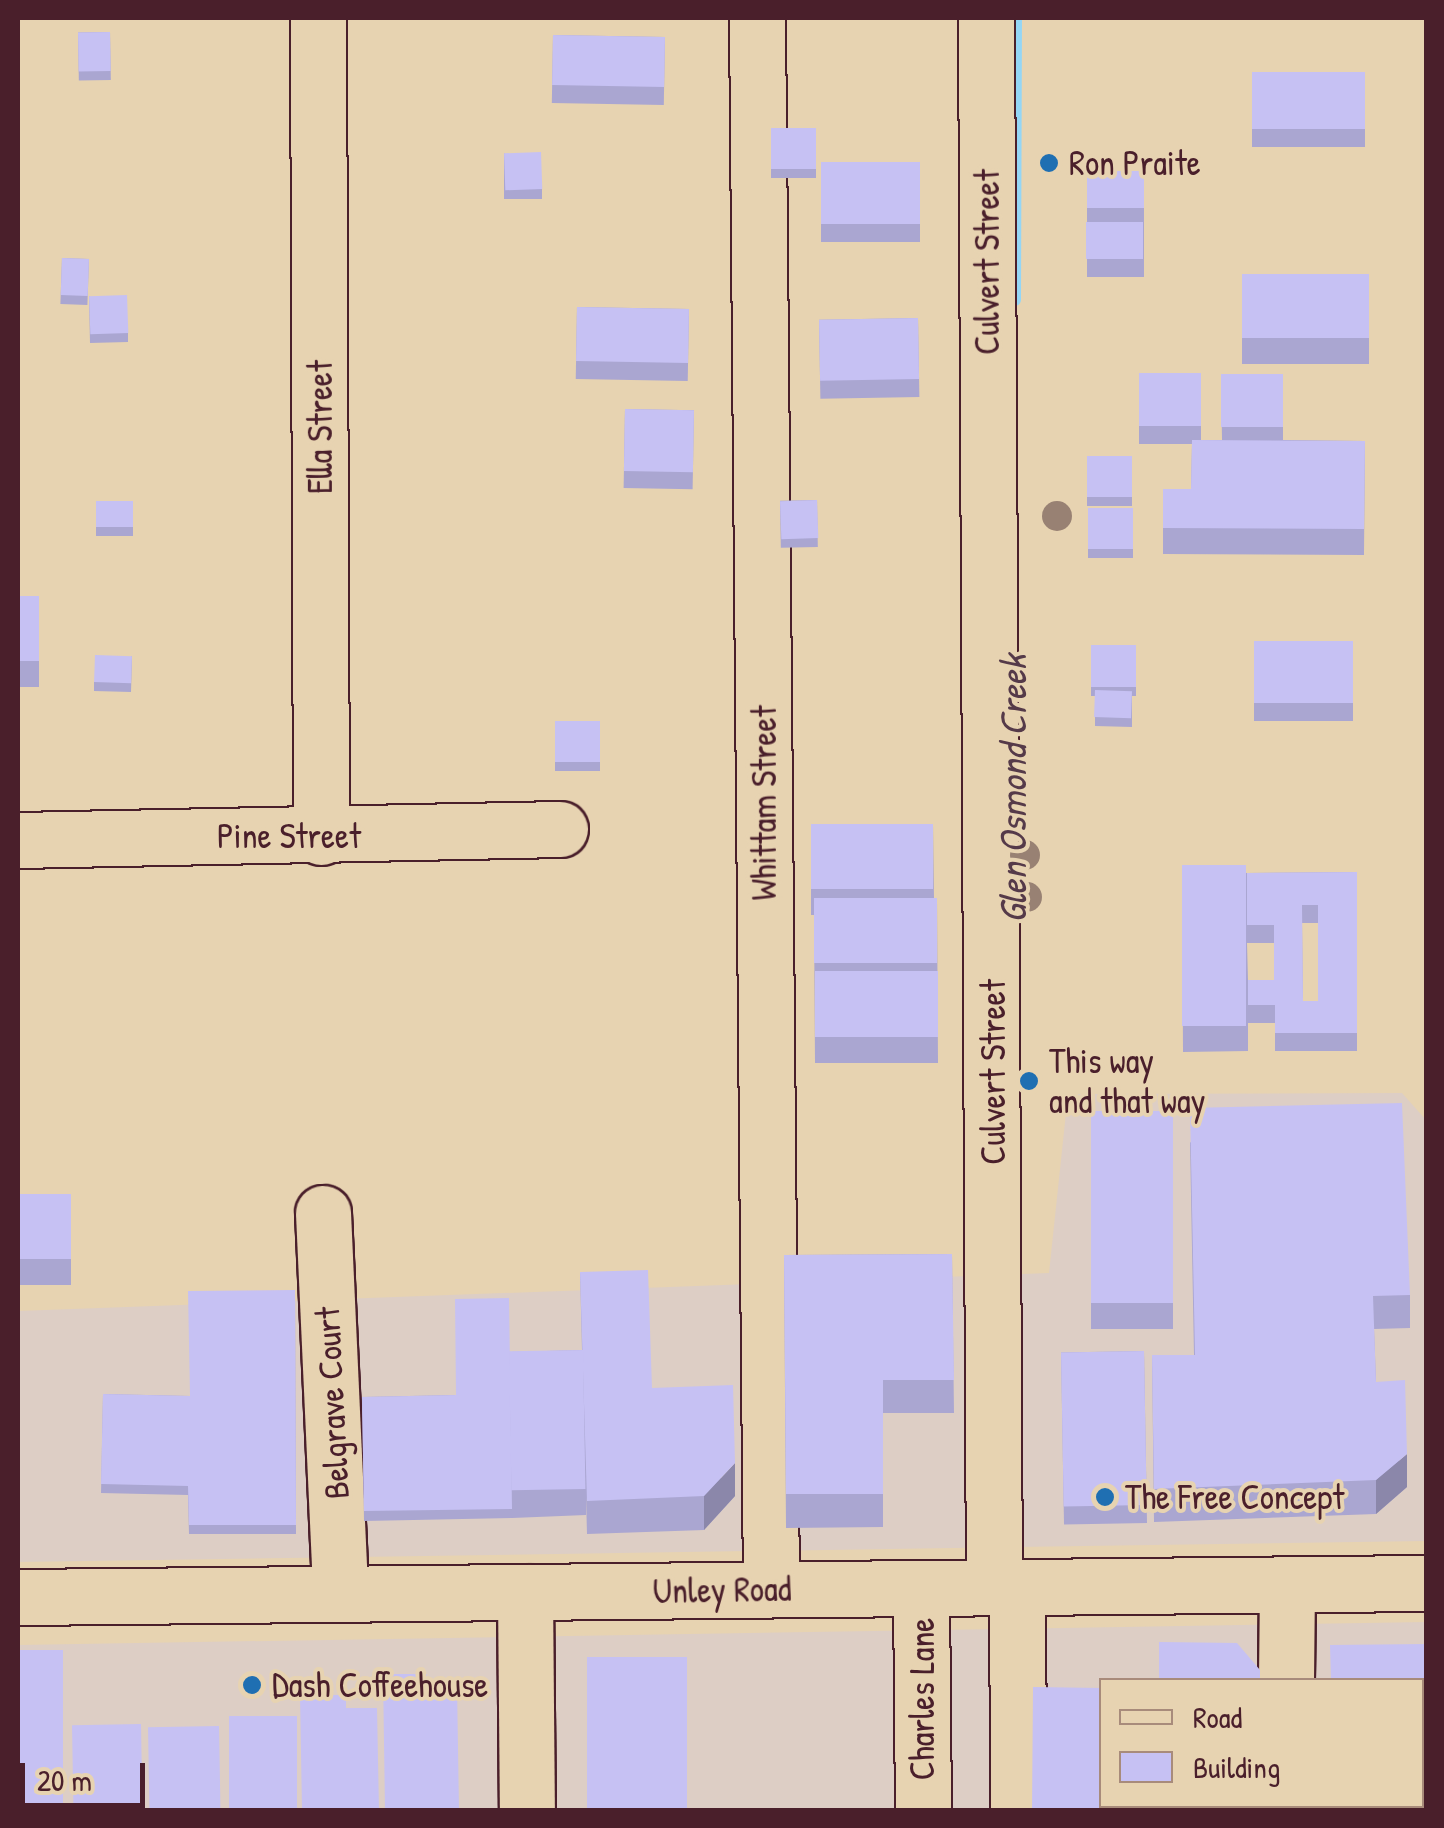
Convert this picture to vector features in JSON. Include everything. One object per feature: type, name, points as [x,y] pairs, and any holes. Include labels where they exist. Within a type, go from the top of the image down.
[{"type":"street","name":"Ella Street","points":[[318,18],[321,837]]},
{"type":"street","name":"Whittam Street","points":[[758,18],[771,1589]]},
{"type":"street","name":"Culvert Street","points":[[986,18],[1005,1587],[1018,1810]]},
{"type":"street","name":"Pine Street","points":[[18,840],[321,837],[560,829]]},
{"type":"street","name":"Belgrave Court","points":[[323,1213],[340,1594]]},
{"type":"street","name":"Unley Road","points":[[18,1597],[1426,1583]]},
{"type":"street","points":[[1286,1678],[1287,1584]]},
{"type":"street","name":"Charles Lane","points":[[921,1588],[923,1810]]},
{"type":"street","points":[[524,1592],[527,1810]]},
{"type":"shaded area","points":[[1402,1093],[1426,1120],[1426,1541],[18,1562],[18,1311],[1049,1273],[1068,1094]]},
{"type":"shaded area","points":[[1426,1622],[1426,1810],[18,1810],[18,1645]]},
{"type":"building","points":[[110,32],[111,71],[79,72],[78,33]]},
{"type":"building","points":[[553,35],[665,37],[664,87],[552,85]]},
{"type":"building","points":[[1252,72],[1365,72],[1365,129],[1252,129]]},
{"type":"building","points":[[771,128],[816,128],[816,169],[771,169]]},
{"type":"building","points":[[541,152],[542,189],[505,190],[504,153]]},
{"type":"building","points":[[821,162],[920,162],[920,224],[821,224]]},
{"type":"building","points":[[1087,171],[1144,171],[1144,208],[1087,208]]},
{"type":"building","points":[[1086,222],[1143,222],[1143,259],[1086,259]]},
{"type":"building","points":[[62,258],[89,259],[88,296],[61,295]]},
{"type":"building","points":[[1242,274],[1369,274],[1369,338],[1242,338]]},
{"type":"building","points":[[127,295],[128,333],[90,334],[89,296]]},
{"type":"building","points":[[577,307],[689,309],[688,363],[576,361]]},
{"type":"building","points":[[918,318],[919,379],[820,381],[819,320]]},
{"type":"building","points":[[1139,373],[1201,373],[1201,426],[1139,426]]},
{"type":"building","points":[[1221,374],[1283,374],[1283,427],[1221,427]]},
{"type":"building","points":[[625,409],[694,410],[693,472],[624,471]]},
{"type":"building","points":[[1192,440],[1365,441],[1364,529],[1163,528],[1163,489],[1191,489]]},
{"type":"building","points":[[1087,456],[1132,456],[1132,497],[1087,497]]},
{"type":"building","points":[[817,500],[818,538],[781,539],[780,501]]},
{"type":"building","points":[[96,501],[133,501],[133,527],[96,527]]},
{"type":"building","points":[[1088,508],[1133,508],[1133,549],[1088,549]]},
{"type":"building","points":[[18,596],[39,596],[39,661],[18,661]]},
{"type":"building","points":[[1254,641],[1353,641],[1353,703],[1254,703]]},
{"type":"building","points":[[1091,645],[1136,645],[1136,687],[1091,687]]},
{"type":"building","points":[[95,655],[132,656],[131,683],[94,682]]},
{"type":"building","points":[[1095,690],[1132,691],[1131,718],[1094,717]]},
{"type":"building","points":[[555,721],[600,721],[600,762],[555,762]]},
{"type":"building","points":[[811,824],[933,824],[933,889],[811,889]]},
{"type":"building","points":[[1182,865],[1246,865],[1246,1026],[1182,1026]]},
{"type":"building","points":[[1357,872],[1357,1033],[1275,1033],[1275,1005],[1248,1005],[1248,980],[1274,980],[1274,925],[1247,925],[1247,873]],"holes":[[[1302,905],[1318,905],[1318,1001],[1303,1001]]]},
{"type":"building","points":[[814,898],[937,898],[937,963],[814,963]]},
{"type":"building","points":[[815,971],[938,971],[938,1037],[815,1037]]},
{"type":"building","points":[[1402,1103],[1410,1295],[1373,1296],[1376,1382],[1405,1380],[1407,1454],[1376,1480],[1154,1489],[1152,1355],[1195,1355],[1190,1108]]},
{"type":"building","points":[[1091,1111],[1173,1111],[1173,1303],[1091,1303]]},
{"type":"building","points":[[18,1194],[71,1194],[71,1259],[18,1259]]},
{"type":"building","points":[[952,1254],[954,1380],[883,1380],[883,1494],[786,1494],[784,1255]]},
{"type":"building","points":[[648,1270],[652,1388],[733,1385],[735,1463],[704,1496],[587,1501],[580,1272]]},
{"type":"building","points":[[295,1290],[296,1525],[189,1525],[188,1486],[101,1484],[103,1394],[190,1396],[188,1291]]},
{"type":"building","points":[[509,1298],[512,1509],[364,1511],[362,1397],[456,1395],[455,1299]]},
{"type":"building","points":[[583,1350],[585,1489],[511,1490],[509,1351]]},
{"type":"building","points":[[1144,1351],[1147,1505],[1064,1506],[1061,1352]]},
{"type":"building","points":[[1159,1642],[1237,1643],[1260,1670],[1260,1678],[1159,1678]]},
{"type":"building","points":[[1426,1644],[1426,1810],[1331,1810],[1424,1808],[1424,1678],[1331,1678],[1330,1645]]},
{"type":"building","points":[[18,1650],[63,1650],[63,1810],[18,1810]]},
{"type":"building","points":[[587,1657],[687,1657],[687,1759],[587,1759]]},
{"type":"building","points":[[383,1674],[427,1674],[427,1685],[457,1685],[459,1810],[385,1810]]},
{"type":"building","points":[[1033,1687],[1099,1688],[1099,1808],[1258,1808],[1258,1810],[1032,1810]]},
{"type":"building","points":[[300,1695],[346,1695],[346,1708],[377,1708],[379,1810],[302,1810]]},
{"type":"building","points":[[229,1716],[297,1716],[297,1810],[229,1810]]},
{"type":"building","points":[[141,1724],[143,1810],[73,1810],[72,1725]]},
{"type":"building","points":[[219,1726],[220,1810],[149,1810],[148,1727]]},
{"type":"building","points":[[587,1759],[687,1759],[687,1810],[587,1810]]},
{"type":"waterway","name":"Glen Osmond Creek","points":[[1015,300],[1016,18]]},
{"type":"place","name":"Ron Praite","points":[[1049,163]]},
{"type":"place","name":"This way and that way","points":[[1029,1081]]},
{"type":"place","name":"The Free Concept","points":[[1105,1497]]},
{"type":"place","name":"Dash Coffeehouse","points":[[252,1685]]}]
